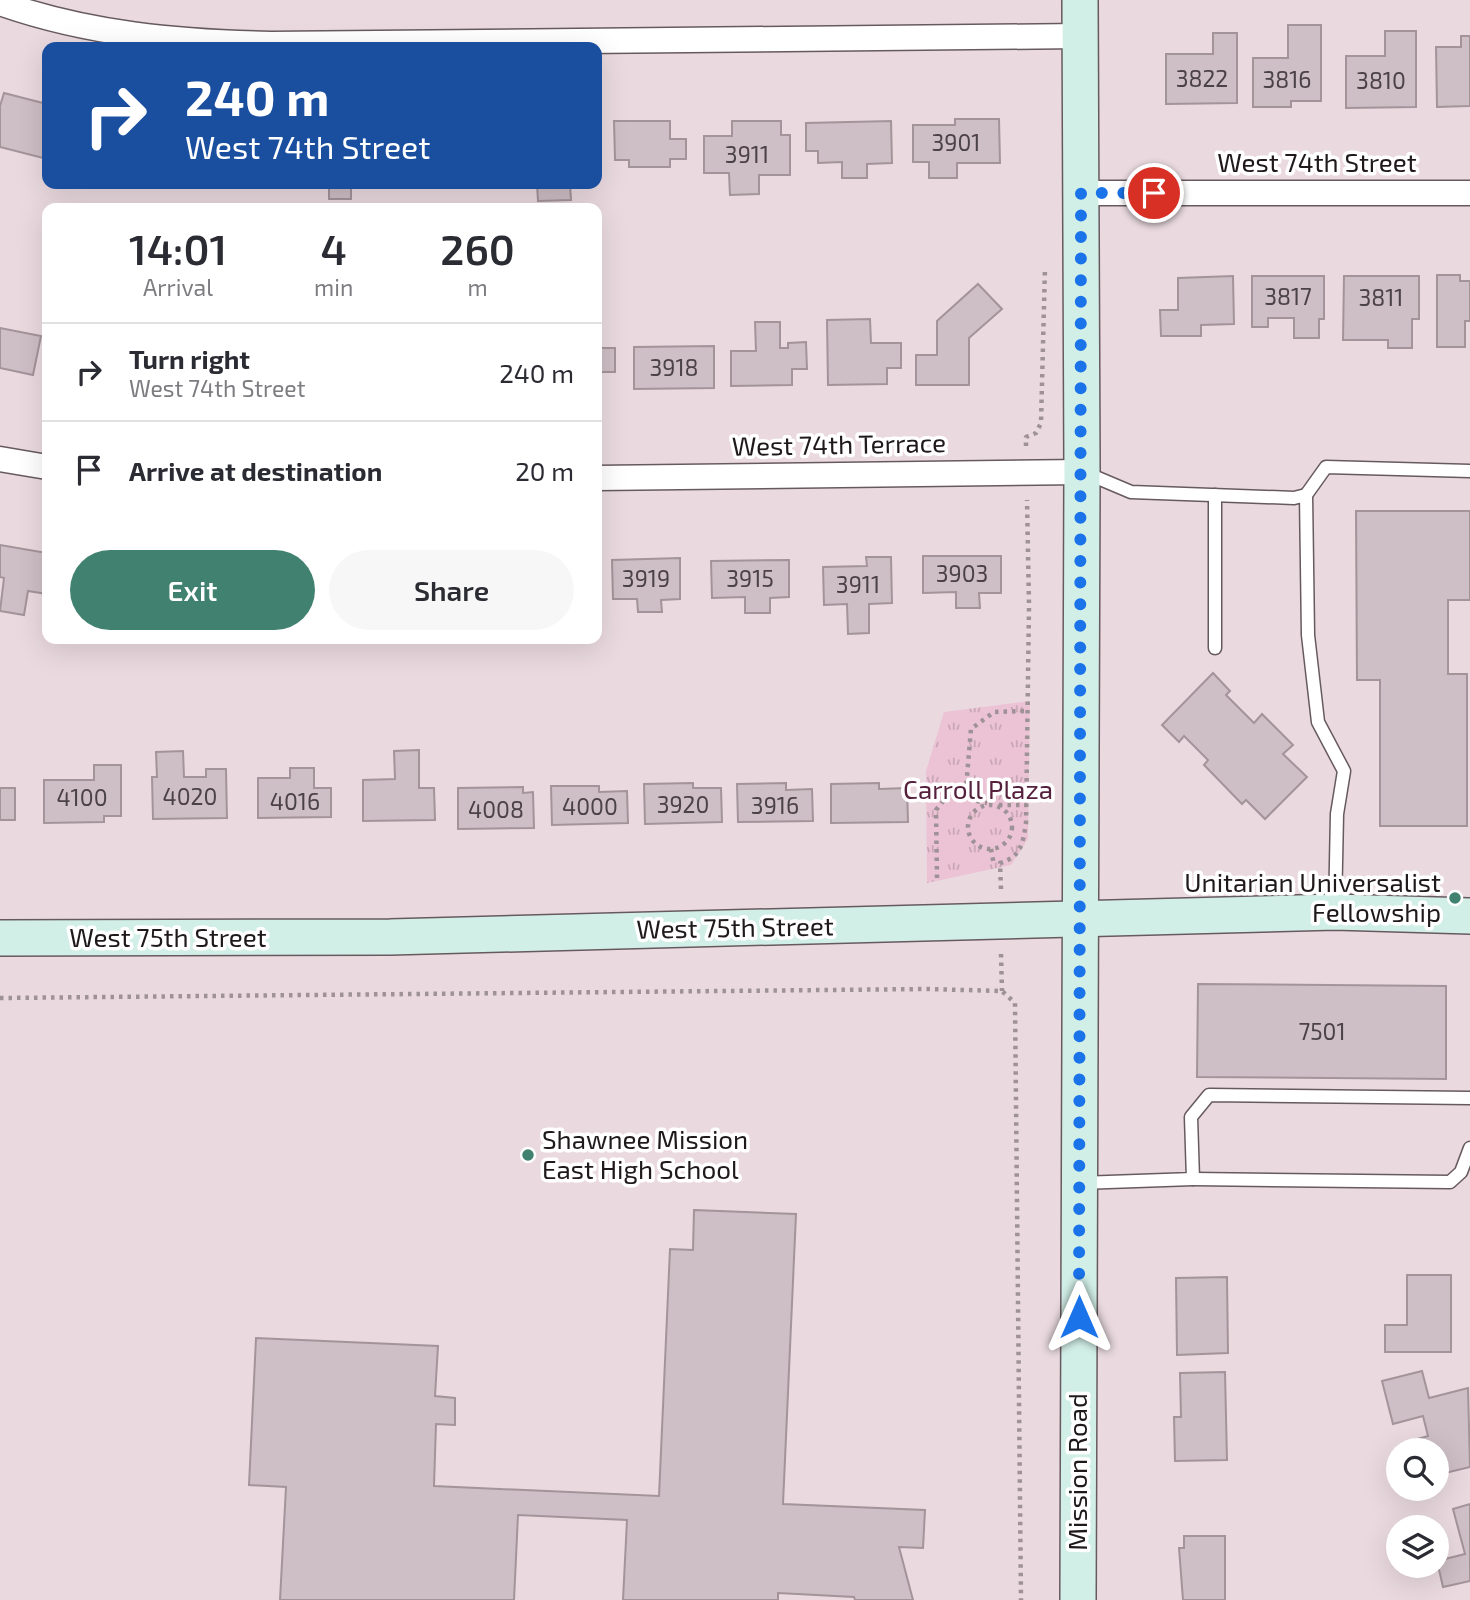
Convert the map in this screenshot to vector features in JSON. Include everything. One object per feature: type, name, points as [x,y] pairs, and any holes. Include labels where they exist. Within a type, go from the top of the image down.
[{"type":"main road","name":"Mission Road","points":[[1078,1600],[1083,472],[1080,0]]},
{"type":"main road","name":"West 75th Street","points":[[0,938],[390,937],[1335,912],[1470,916]]},
{"type":"street","points":[[0,3],[95,30],[180,42]]},
{"type":"street","points":[[473,42],[1080,36]]},
{"type":"street","name":"West 74th Street","points":[[1081,193],[1470,193]]},
{"type":"street","points":[[0,459],[42,466]]},
{"type":"street","name":"West 74th Terrace","points":[[602,478],[1083,472]]},
{"type":"lane","points":[[1335,912],[1336,814],[1344,771],[1318,722],[1308,635],[1306,495],[1326,467],[1470,471]]},
{"type":"lane","points":[[1083,472],[1131,492],[1294,498],[1306,495]]},
{"type":"lane","points":[[1215,495],[1215,648]]},
{"type":"lane","points":[[1193,1179],[1191,1117],[1209,1095],[1470,1098]]},
{"type":"lane","points":[[1079,1183],[1193,1179],[1450,1182],[1461,1172],[1470,1148]]},
{"type":"path","points":[[1026,437],[1036,433],[1041,422],[1045,256]]},
{"type":"path","points":[[1000,863],[1010,860],[1021,847],[1027,805],[1026,711],[1030,605],[1027,509]]},
{"type":"path","points":[[1026,711],[994,712],[971,729],[966,788],[976,801],[997,805],[1027,805]]},
{"type":"path","points":[[937,878],[936,810],[949,794],[966,788]]},
{"type":"path","points":[[989,804],[971,814],[968,828],[978,846],[991,849],[1006,843],[1013,829],[1009,814],[997,805]]},
{"type":"path","points":[[991,849],[994,865]]},
{"type":"path","points":[[0,998],[928,989],[1002,991],[1015,1003],[1021,1600]]},
{"type":"green space","name":"Carroll Plaza","points":[[1030,701],[1028,839],[1011,865],[927,883],[926,771],[944,712]]},
{"type":"building","points":[[1288,25],[1321,25],[1321,101],[1291,101],[1291,107],[1253,107],[1253,58],[1288,58]]},
{"type":"building","points":[[1385,31],[1416,31],[1416,107],[1346,108],[1346,56],[1385,56]]},
{"type":"building","points":[[1213,33],[1237,33],[1237,103],[1166,104],[1166,54],[1213,54]]},
{"type":"building","points":[[1461,36],[1470,36],[1470,106],[1437,107],[1436,47],[1461,47]]},
{"type":"building","points":[[4,93],[42,103],[42,158],[0,147],[0,106]]},
{"type":"building","points":[[955,119],[999,119],[1000,163],[957,163],[957,178],[929,178],[929,162],[913,162],[913,125],[955,125]]},
{"type":"building","points":[[614,121],[670,121],[670,139],[686,139],[686,159],[670,159],[670,167],[629,167],[629,160],[615,160]]},
{"type":"building","points":[[732,121],[781,121],[781,135],[790,135],[790,175],[759,175],[759,194],[730,195],[729,173],[704,173],[704,136],[732,136]]},
{"type":"building","points":[[891,121],[892,163],[867,164],[867,178],[842,178],[842,162],[818,163],[818,151],[806,151],[806,123]]},
{"type":"building","points":[[329,189],[351,189],[351,199],[329,199]]},
{"type":"building","points":[[537,189],[570,189],[571,200],[538,201]]},
{"type":"building","points":[[1437,275],[1460,275],[1460,281],[1470,281],[1470,321],[1465,321],[1465,347],[1437,347]]},
{"type":"building","points":[[1233,276],[1234,324],[1201,325],[1201,336],[1161,336],[1160,310],[1178,310],[1178,278]]},
{"type":"building","points":[[1252,276],[1324,276],[1324,319],[1319,319],[1319,338],[1294,338],[1294,318],[1268,318],[1268,327],[1252,327]]},
{"type":"building","points":[[1344,276],[1419,276],[1419,319],[1412,319],[1412,348],[1388,348],[1388,340],[1343,340]]},
{"type":"building","points":[[978,284],[1002,309],[969,338],[969,385],[916,385],[916,355],[937,355],[937,321]]},
{"type":"building","points":[[870,319],[871,343],[901,343],[901,368],[887,368],[887,384],[828,385],[827,320]]},
{"type":"building","points":[[755,322],[780,322],[780,348],[788,348],[788,343],[806,342],[807,369],[792,369],[792,385],[731,386],[731,351],[756,351]]},
{"type":"building","points":[[0,328],[41,336],[33,375],[0,368]]},
{"type":"building","points":[[714,346],[714,388],[634,389],[634,347]]},
{"type":"building","points":[[602,348],[615,348],[615,372],[602,372]]},
{"type":"building","points":[[1356,511],[1470,511],[1470,600],[1448,600],[1448,674],[1467,674],[1467,826],[1380,826],[1380,680],[1357,680]]},
{"type":"building","points":[[0,545],[42,552],[42,593],[28,591],[24,615],[0,611],[4,578],[0,577]]},
{"type":"building","points":[[923,556],[1001,556],[1001,593],[979,593],[980,608],[956,608],[956,592],[923,593]]},
{"type":"building","points":[[866,557],[891,557],[892,603],[869,604],[869,633],[848,634],[847,604],[824,605],[823,567],[867,566]]},
{"type":"building","points":[[680,558],[680,599],[661,600],[662,612],[638,612],[637,599],[613,599],[612,560]]},
{"type":"building","points":[[789,560],[789,597],[770,598],[770,613],[745,613],[745,597],[712,598],[711,561]]},
{"type":"building","points":[[1213,673],[1230,691],[1226,695],[1254,723],[1262,714],[1293,745],[1283,754],[1307,777],[1265,819],[1246,800],[1242,804],[1204,765],[1208,760],[1184,736],[1179,742],[1162,725]]},
{"type":"building","points":[[419,750],[419,788],[434,788],[435,820],[363,821],[363,780],[395,779],[394,751]]},
{"type":"building","points":[[183,751],[184,777],[206,777],[206,769],[226,769],[227,818],[153,819],[152,777],[157,777],[156,752]]},
{"type":"building","points":[[94,765],[121,765],[121,816],[104,816],[104,822],[44,823],[44,780],[94,780]]},
{"type":"building","points":[[290,768],[314,768],[314,788],[331,788],[331,817],[258,818],[258,778],[290,778]]},
{"type":"building","points":[[693,783],[693,788],[721,788],[722,822],[645,824],[644,784]]},
{"type":"building","points":[[786,783],[786,790],[812,789],[813,821],[738,822],[737,784]]},
{"type":"building","points":[[879,783],[879,789],[907,788],[908,822],[831,823],[831,784]]},
{"type":"building","points":[[551,786],[599,786],[599,792],[627,791],[628,823],[552,825]]},
{"type":"building","points":[[523,787],[523,793],[533,792],[534,828],[458,829],[458,788]]},
{"type":"building","points":[[0,788],[15,788],[15,820],[0,820]]},
{"type":"building","points":[[1198,984],[1446,986],[1446,1079],[1197,1077]]},
{"type":"building","name":"Shawnee Mission East High School","points":[[694,1210],[796,1214],[783,1504],[925,1510],[923,1548],[899,1547],[913,1600],[855,1600],[854,1597],[778,1593],[778,1600],[623,1600],[627,1520],[518,1515],[514,1600],[280,1600],[286,1487],[249,1485],[256,1338],[438,1346],[435,1396],[455,1398],[455,1425],[436,1424],[434,1486],[659,1496],[670,1249],[693,1250]]},
{"type":"building","points":[[1407,1275],[1451,1275],[1451,1352],[1385,1352],[1385,1325],[1407,1325]]},
{"type":"building","points":[[1227,1277],[1228,1353],[1177,1355],[1176,1278]]},
{"type":"building","points":[[1422,1371],[1429,1398],[1468,1388],[1470,1467],[1449,1472],[1449,1438],[1421,1438],[1428,1436],[1423,1416],[1393,1424],[1382,1381]]},
{"type":"building","points":[[1225,1372],[1227,1460],[1175,1461],[1174,1417],[1181,1417],[1180,1373]]},
{"type":"building","points":[[1470,1504],[1470,1581],[1443,1587],[1441,1578],[1449,1578],[1449,1558],[1465,1554],[1453,1509]]},
{"type":"building","points":[[1184,1536],[1225,1536],[1225,1600],[1183,1600],[1179,1548],[1184,1548]]},
{"type":"place","name":"Unitarian Universalist Fellowship","points":[[1455,898]]},
{"type":"place","name":"Shawnee Mission East High School","points":[[528,1155]]},
{"type":"route","points":[[1079,1317],[1083,472],[1081,193],[1154,193]]}]
